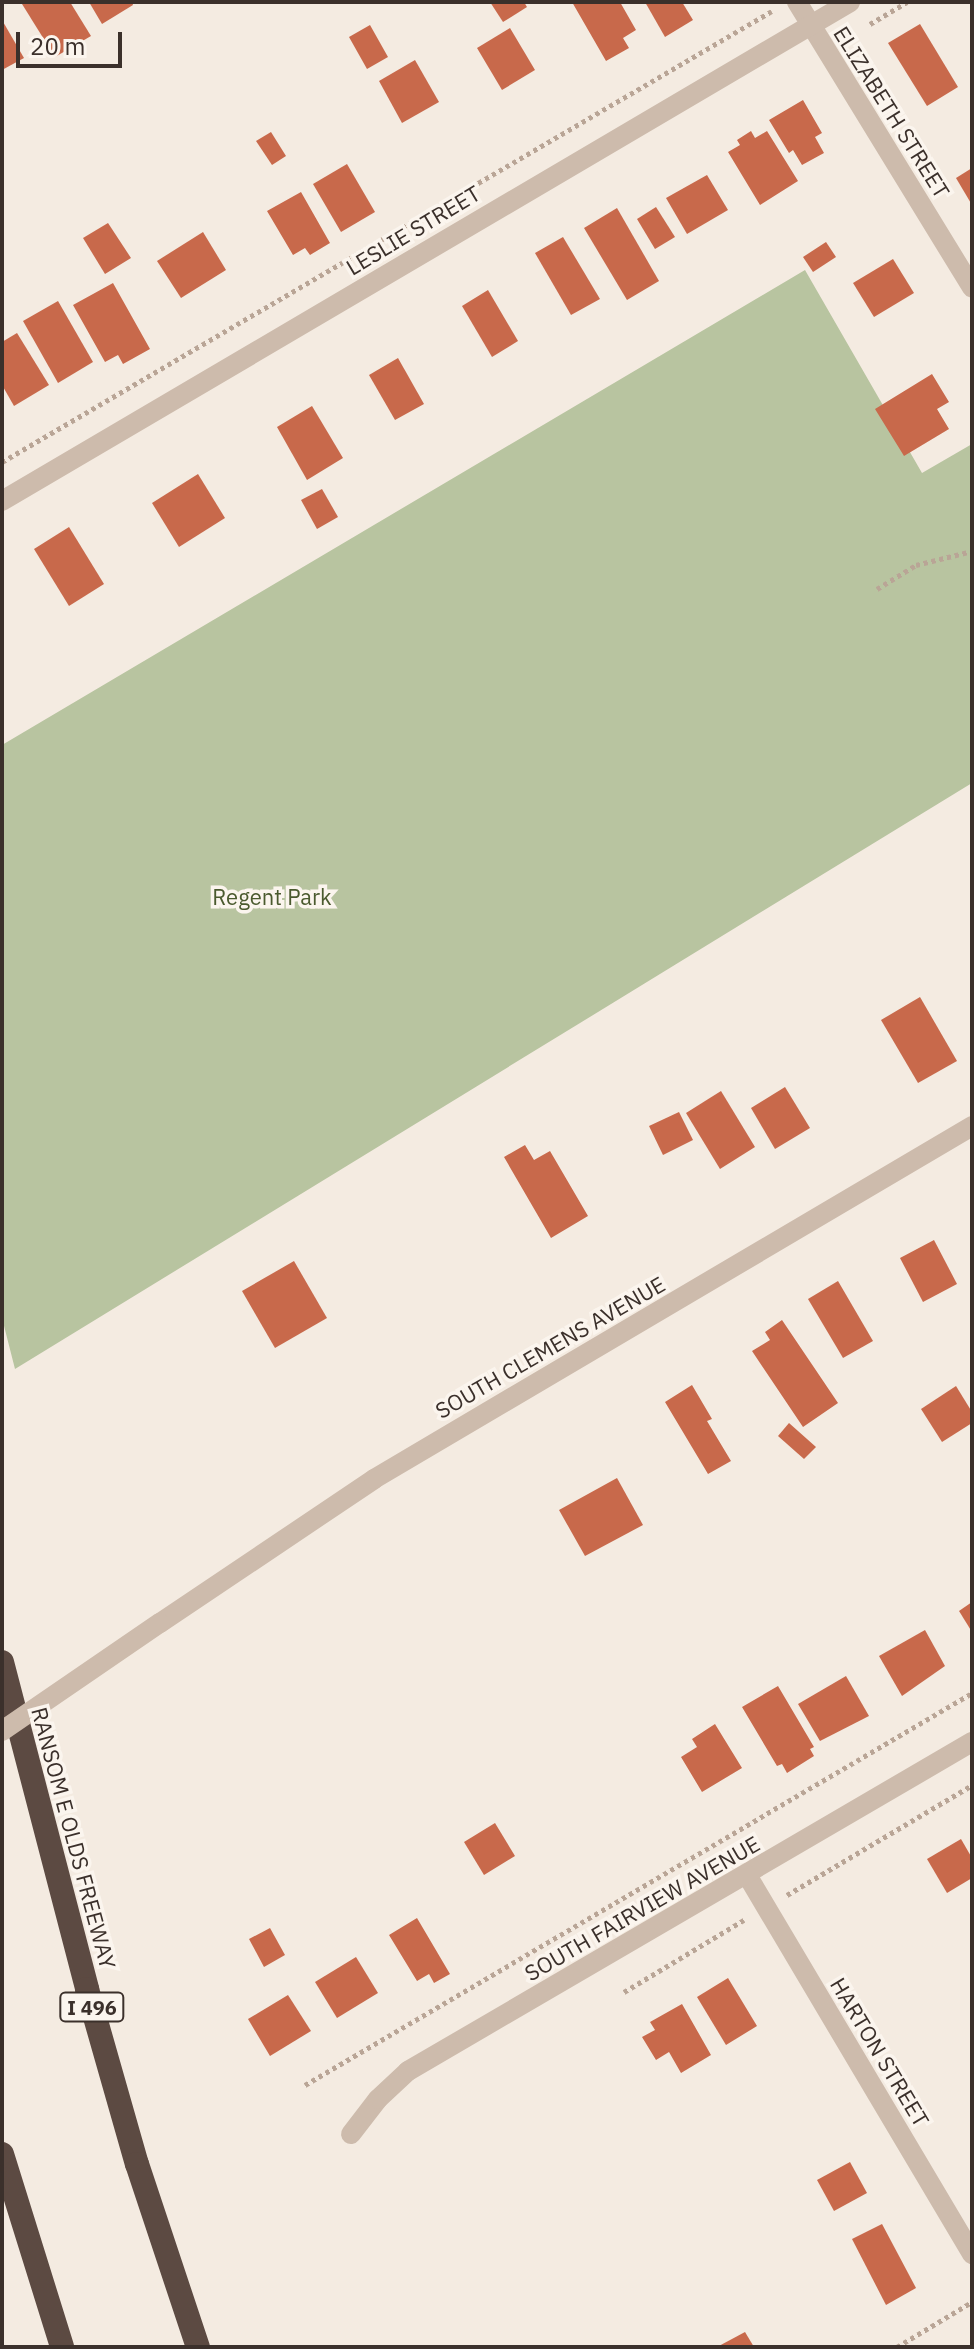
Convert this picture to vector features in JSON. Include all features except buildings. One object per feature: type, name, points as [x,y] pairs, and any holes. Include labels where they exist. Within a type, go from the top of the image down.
[{"type":"highway","name":"RANSOM E OLDS FREEWAY","points":[[2,1662],[87,1989],[137,2164],[198,2347]]},
{"type":"highway","points":[[2,2154],[62,2347]]},
{"type":"street","name":"LESLIE STREET","points":[[2,501],[850,2]]},
{"type":"street","name":"ELIZABETH STREET","points":[[787,5],[810,25],[972,288]]},
{"type":"street","name":"SOUTH CLEMENS AVENUE","points":[[2,1731],[374,1479],[972,1126]]},
{"type":"street","name":"SOUTH FAIRVIEW AVENUE","points":[[351,2134],[378,2099],[408,2071],[972,1742]]},
{"type":"street","name":"HARTON STREET","points":[[747,1875],[972,2254]]},
{"type":"path","points":[[2,462],[787,5]]},
{"type":"path","points":[[877,589],[916,565],[972,551]]},
{"type":"path","points":[[305,2085],[972,1693]]},
{"type":"path","points":[[624,1992],[972,1785]]},
{"type":"path","points":[[897,2347],[972,2302]]},
{"type":"green space","name":"Regent Park","points":[[805,270],[922,473],[972,444],[972,783],[15,1369],[2,1318],[2,745]]}]
